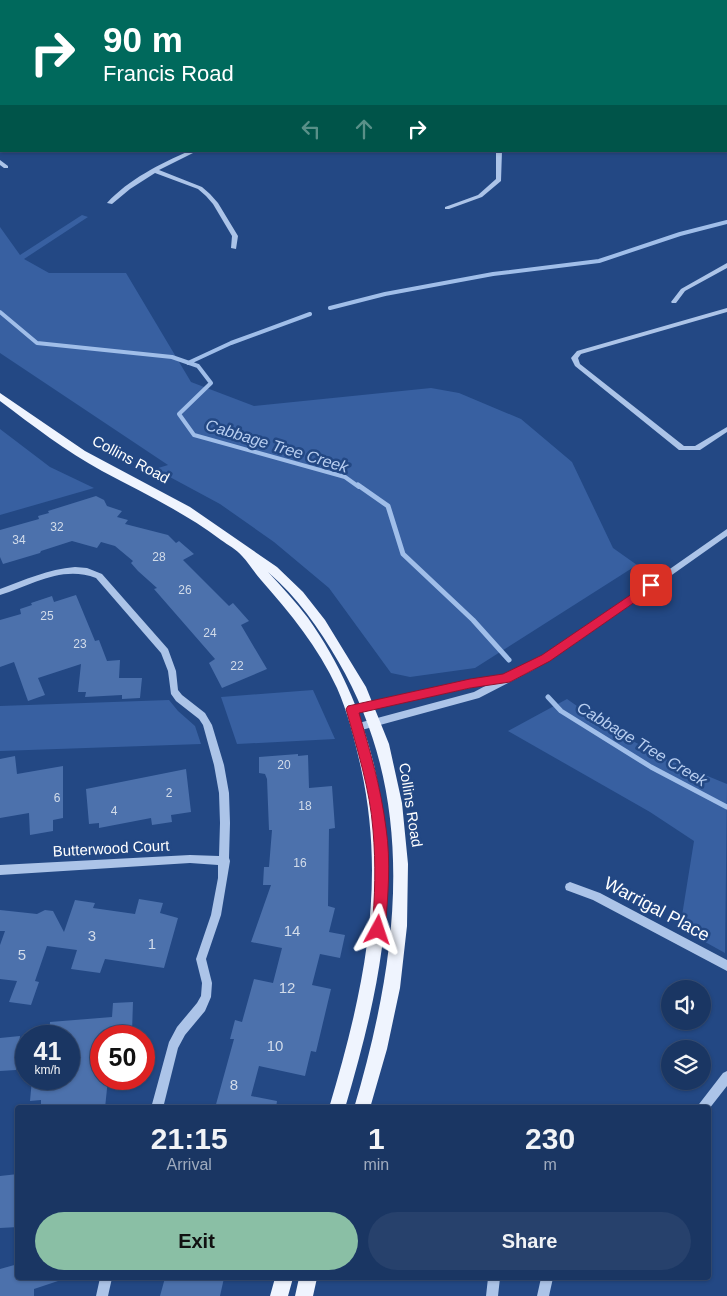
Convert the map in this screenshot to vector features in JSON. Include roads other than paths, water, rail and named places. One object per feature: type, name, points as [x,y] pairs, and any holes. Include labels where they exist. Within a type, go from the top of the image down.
[{"type":"main road","name":"Collins Road","points":[[0,396],[66,444],[109,470],[179,506],[270,568],[304,603],[336,644],[355,676],[375,722],[389,773],[397,815],[402,887],[396,965],[374,1072],[363,1105]]},
{"type":"main road","name":"Collins Road","points":[[245,552],[256,568],[276,588],[308,628],[338,678],[358,727],[374,791],[380,829],[382,890],[373,967],[366,1005],[338,1105]]},
{"type":"main road","points":[[279,1296],[283,1280]]},
{"type":"main road","points":[[304,1296],[308,1280]]},
{"type":"street","points":[[110,203],[120,193],[192,152]]},
{"type":"street","points":[[446,208],[480,196],[499,180],[499,152]]},
{"type":"street","points":[[0,162],[6,167]]},
{"type":"street","points":[[156,171],[200,188],[208,195],[235,236],[234,248]]},
{"type":"street","points":[[674,302],[684,290],[727,265]]},
{"type":"street","points":[[727,310],[579,352],[574,358],[577,366],[682,448],[698,448],[727,429]]},
{"type":"street","points":[[358,727],[476,695],[546,658],[727,532]]},
{"type":"street","points":[[0,592],[65,569],[84,569],[104,581],[165,651],[172,671],[174,691],[179,698],[202,716],[213,740],[224,793],[225,861],[216,914],[202,959],[207,983],[206,996],[201,1007],[181,1031],[173,1046],[158,1105]]},
{"type":"street","points":[[352,709],[470,684],[506,679]]},
{"type":"street","name":"Butterwood Court","points":[[0,870],[190,859],[225,861]]},
{"type":"street","name":"Warrigal Place","points":[[570,887],[596,896],[727,966]]},
{"type":"street","points":[[704,1105],[727,1077]]},
{"type":"street","points":[[102,1296],[106,1280]]},
{"type":"street","points":[[492,1296],[494,1280]]},
{"type":"street","points":[[543,1296],[547,1280]]},
{"type":"waterway","points":[[330,308],[385,294],[493,274],[599,261],[680,234],[727,222]]},
{"type":"waterway","name":"Cabbage Tree Creek","points":[[0,312],[37,343],[172,357],[189,363]]},
{"type":"waterway","points":[[189,363],[231,343],[310,314]]},
{"type":"waterway","name":"Cabbage Tree Creek","points":[[189,363],[198,366],[211,383],[179,414],[194,435],[345,477],[359,487]]},
{"type":"waterway","name":"Cabbage Tree Creek","points":[[358,485],[388,506],[403,554],[473,620],[509,660]]},
{"type":"waterway","name":"Cabbage Tree Creek","points":[[548,697],[561,711],[651,767],[727,807]]}]
